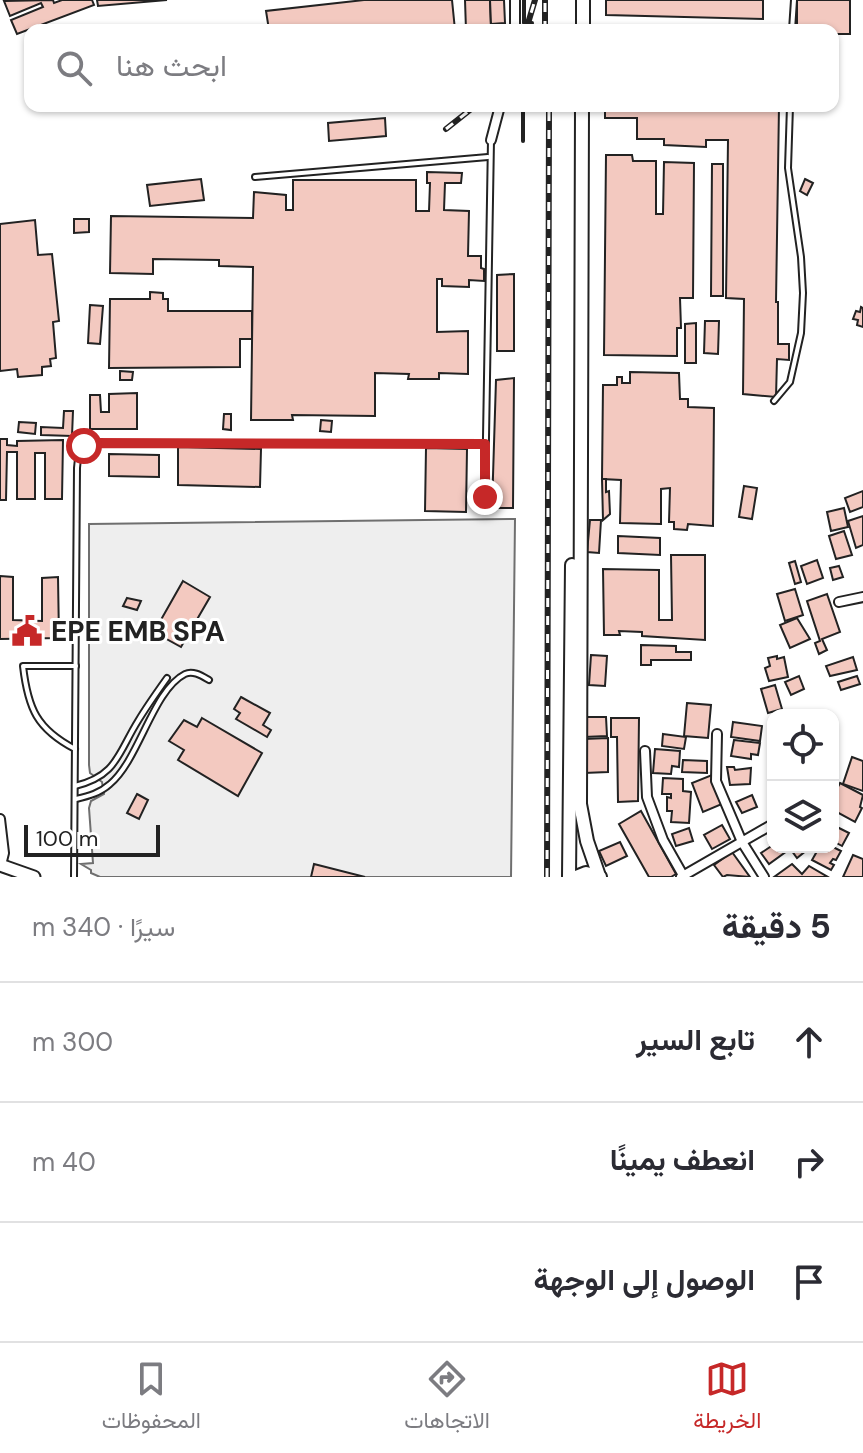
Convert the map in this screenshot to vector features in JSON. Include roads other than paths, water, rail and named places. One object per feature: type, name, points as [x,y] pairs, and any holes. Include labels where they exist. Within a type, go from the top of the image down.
[{"type":"main road","points":[[575,24],[576,0]]},
{"type":"main road","points":[[583,0],[583,24]]},
{"type":"main road","points":[[575,112],[576,643],[580,804],[587,841],[600,877]]},
{"type":"main road","points":[[569,877],[576,643],[582,112]]},
{"type":"main road","points":[[0,865],[34,877]]},
{"type":"main road","points":[[576,877],[586,873],[600,877]]},
{"type":"street","points":[[515,0],[515,24]]},
{"type":"street","points":[[491,140],[498,112]]},
{"type":"street","points":[[839,602],[863,597]]},
{"type":"street","points":[[717,734],[716,781],[742,842],[764,877]]},
{"type":"street","points":[[645,751],[647,797],[663,840],[682,876],[767,827]]},
{"type":"street","points":[[0,819],[4,853],[0,865]]},
{"type":"lane","points":[[792,24],[794,0]]},
{"type":"lane","points":[[774,401],[790,382],[801,333],[801,257],[788,168],[790,112]]},
{"type":"lane","points":[[485,497],[488,157],[491,140]]},
{"type":"lane","points":[[255,177],[488,157]]},
{"type":"lane","points":[[74,877],[77,460],[84,446],[91,443],[485,444]]},
{"type":"lane","points":[[75,749],[49,733],[40,722],[26,691],[23,666],[76,666]]},
{"type":"lane","points":[[75,800],[94,794],[112,783],[164,695],[185,674],[193,672],[209,680]]},
{"type":"lane","points":[[75,786],[93,782],[119,759],[137,723],[167,678]]},
{"type":"railway","points":[[528,24],[535,0]]},
{"type":"railway","points":[[545,0],[545,24]]},
{"type":"railway","points":[[446,129],[467,112]]},
{"type":"railway","points":[[547,877],[549,112]]},
{"type":"place","name":"EPE EMB SPA","points":[[27,631]]}]
